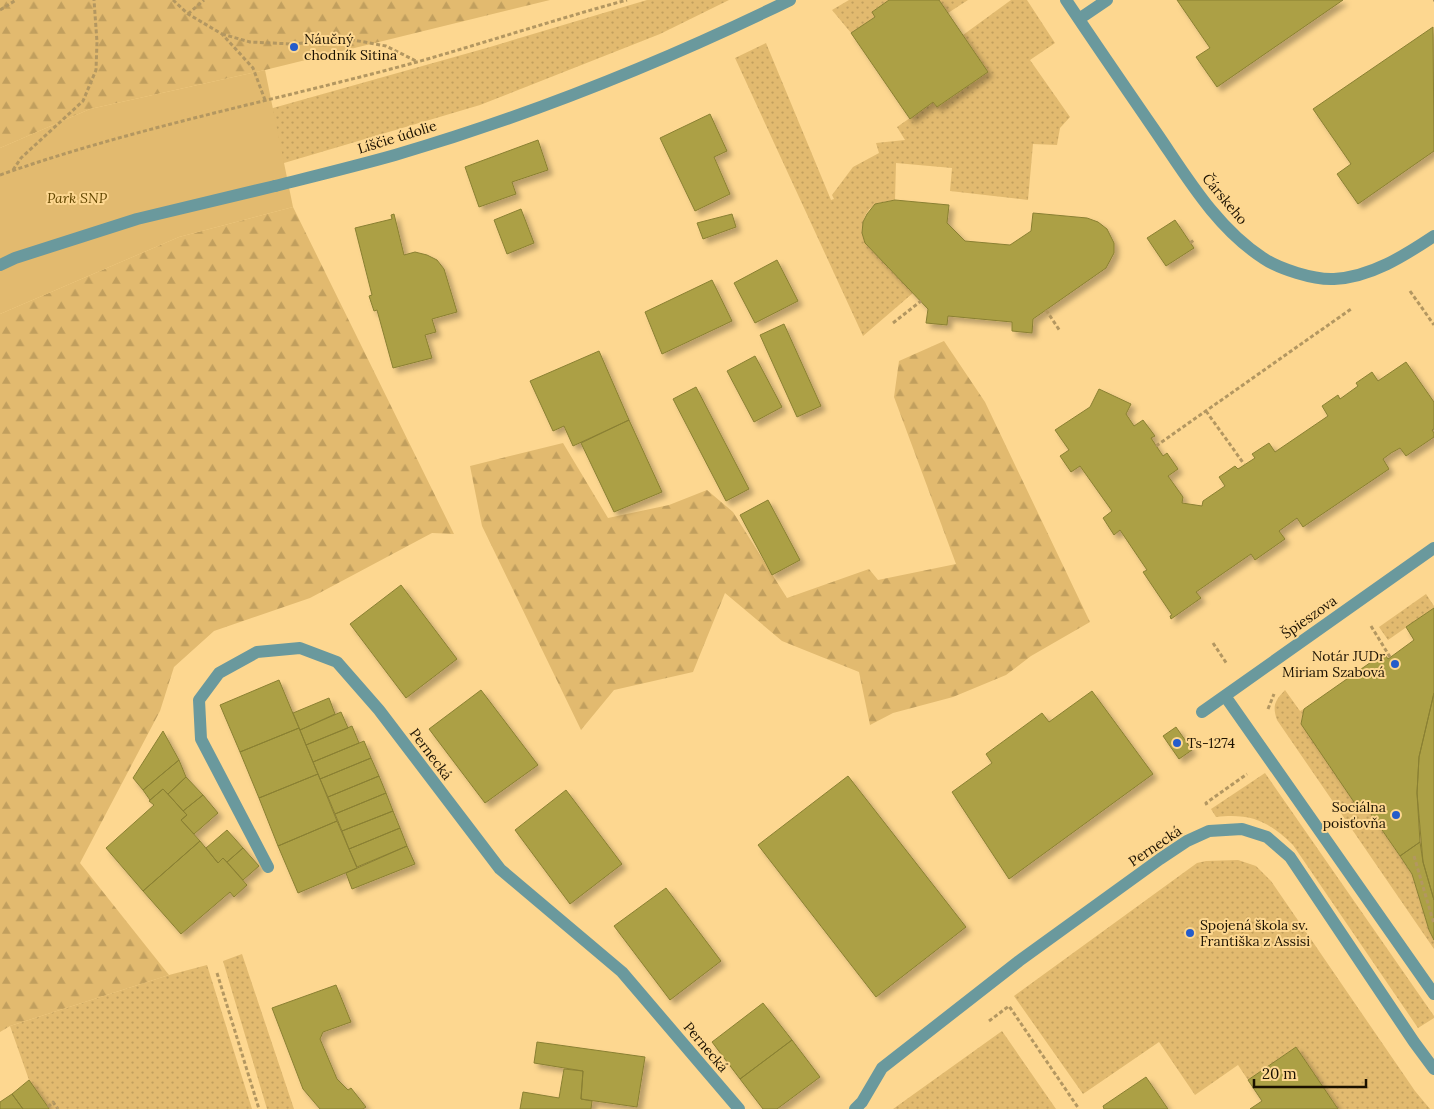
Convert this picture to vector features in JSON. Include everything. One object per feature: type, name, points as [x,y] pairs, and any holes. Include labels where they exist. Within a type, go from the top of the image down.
[{"type":"street","name":"Líščie údolie","points":[[0,265],[15,258],[137,219],[396,154],[524,113],[617,78],[727,31],[790,0]]},
{"type":"street","name":"Čárskeho","points":[[1066,0],[1202,198],[1230,232],[1264,259],[1303,275],[1333,279],[1361,276],[1391,262],[1434,236]]},
{"type":"street","points":[[1079,19],[1107,0]]},
{"type":"street","name":"Špieszova","points":[[1202,712],[1434,548]]},
{"type":"street","name":"Pernecká","points":[[268,867],[201,739],[199,700],[219,673],[258,652],[300,648],[337,662],[379,710],[500,869],[622,972],[739,1109]]},
{"type":"street","points":[[1225,696],[1434,994]]},
{"type":"street","name":"Pernecká","points":[[855,1109],[862,1102],[882,1068],[1019,961],[1180,846],[1209,831],[1242,829],[1267,837],[1290,857],[1434,1069]]},
{"type":"path","points":[[0,10],[16,0]]},
{"type":"path","points":[[13,170],[21,158],[82,101],[96,70],[97,42],[94,0]]},
{"type":"path","points":[[174,0],[188,14],[222,34],[250,42],[292,44],[348,38],[386,46],[417,62]]},
{"type":"path","points":[[188,14],[204,0]]},
{"type":"path","points":[[0,175],[138,131],[417,62],[627,0]]},
{"type":"path","points":[[222,34],[253,68],[265,100]]},
{"type":"path","points":[[1410,291],[1434,325]]},
{"type":"path","points":[[893,323],[921,301]]},
{"type":"path","points":[[1156,446],[1351,309]]},
{"type":"path","points":[[1046,310],[1060,331]]},
{"type":"path","points":[[1206,410],[1244,464]]},
{"type":"path","points":[[1363,632],[1379,621]]},
{"type":"path","points":[[1371,626],[1390,657]]},
{"type":"path","points":[[1269,714],[1267,707],[1275,692]]},
{"type":"path","points":[[1206,802],[1247,774]]},
{"type":"path","points":[[1414,856],[1434,924]]},
{"type":"path","points":[[217,973],[259,1109]]},
{"type":"path","points":[[982,1026],[1009,1006],[1079,1109]]},
{"type":"path","points":[[48,1107],[53,1102],[58,1109]]},
{"type":"green space","points":[[0,0],[550,0],[265,70],[90,109],[0,148]]},
{"type":"green space","points":[[647,0],[729,0],[660,34],[480,105],[284,163],[160,191],[0,184],[80,157],[273,108],[490,47]]},
{"type":"green space","points":[[849,0],[889,0],[873,11],[875,17],[851,33],[832,10]]},
{"type":"green space","points":[[939,0],[968,0],[948,13]]},
{"type":"green space","points":[[1011,0],[1027,0],[1055,43],[1030,60],[1070,117],[1060,128],[1057,145],[1033,144],[1028,200],[950,191],[952,168],[896,163],[895,200],[879,203],[870,208],[863,222],[863,233],[865,243],[913,293],[863,336],[735,58],[766,43],[831,200],[834,199],[832,195],[853,167],[879,153],[876,143],[905,140],[897,127],[933,102],[937,107],[988,72],[963,35]]},
{"type":"green space","name":"Park SNP","points":[[265,70],[293,207],[179,237],[0,314],[0,148],[90,109]]},
{"type":"green space","points":[[293,207],[454,534],[432,533],[310,598],[214,631],[174,667],[160,711],[80,863],[169,975],[10,1026],[0,1032],[0,314],[179,237]]},
{"type":"green space","points":[[944,341],[985,402],[1090,622],[1031,656],[1006,675],[953,697],[893,713],[870,725],[859,672],[782,641],[725,593],[693,672],[614,690],[581,730],[482,526],[470,466],[563,443],[608,518],[669,505],[707,490],[733,512],[787,598],[869,569],[878,580],[956,564],[894,397],[899,361]]},
{"type":"green space","points":[[1426,594],[1434,608],[1388,640],[1379,627]]},
{"type":"green space","points":[[1285,690],[1300,711],[1304,709],[1301,724],[1356,805],[1362,801],[1412,874],[1429,930],[1434,940],[1434,949],[1277,720],[1275,704]]},
{"type":"green space","points":[[1265,773],[1434,1018],[1418,1028],[1293,845],[1275,830],[1258,820],[1239,816],[1216,817],[1211,809]]},
{"type":"green space","name":"Spojená škola sv. Františka z Assisi","points":[[1238,860],[1256,866],[1271,881],[1415,1091],[1430,1109],[1338,1109],[1296,1047],[1248,1080],[1238,1065],[1195,1095],[1159,1042],[1083,1094],[1014,996],[1197,863]]},
{"type":"green space","points":[[242,954],[294,1109],[267,1109],[223,961]]},
{"type":"green space","points":[[207,965],[252,1109],[49,1109],[29,1080],[10,1026],[169,975]]},
{"type":"green space","points":[[1002,1031],[1056,1109],[893,1109]]},
{"type":"building","points":[[889,0],[939,0],[988,72],[937,107],[933,102],[910,119],[851,33],[875,17],[872,12]]},
{"type":"building","points":[[1177,0],[1343,0],[1217,87],[1196,57],[1210,48]]},
{"type":"building","points":[[1433,27],[1434,151],[1358,204],[1337,174],[1351,164],[1313,109]]},
{"type":"building","points":[[710,114],[727,151],[714,157],[730,194],[695,211],[660,138]]},
{"type":"building","points":[[538,140],[548,170],[512,182],[516,194],[479,207],[465,167]]},
{"type":"building","points":[[895,200],[949,205],[947,223],[965,241],[1010,245],[1031,231],[1033,213],[1087,218],[1098,222],[1107,229],[1114,243],[1114,253],[1106,268],[1033,319],[1032,333],[1012,331],[1012,322],[948,316],[947,325],[926,323],[928,309],[865,243],[862,233],[863,222],[875,204]]},
{"type":"building","points":[[521,209],[534,243],[507,254],[494,220]]},
{"type":"building","points":[[394,214],[404,255],[415,252],[437,260],[444,269],[457,312],[432,319],[436,332],[425,335],[432,358],[393,368],[377,310],[374,311],[369,296],[372,295],[355,228],[392,219],[391,215]]},
{"type":"building","points":[[732,214],[736,227],[703,239],[697,223]]},
{"type":"building","points":[[1175,220],[1194,248],[1166,266],[1147,238]]},
{"type":"building","points":[[777,260],[798,301],[755,323],[734,283]]},
{"type":"building","points":[[712,280],[732,321],[662,354],[645,312]]},
{"type":"building","points":[[784,324],[821,406],[797,417],[760,335]]},
{"type":"building","points":[[599,351],[629,420],[573,446],[564,426],[553,431],[530,381]]},
{"type":"building","points":[[755,356],[782,407],[754,422],[727,371]]},
{"type":"building","points":[[1406,362],[1434,402],[1434,429],[1432,430],[1434,437],[1406,456],[1400,448],[1391,453],[1383,459],[1389,469],[1303,527],[1297,518],[1279,531],[1285,539],[1255,560],[1251,554],[1196,592],[1201,598],[1171,619],[1170,616],[1172,615],[1143,572],[1147,570],[1120,530],[1114,535],[1103,518],[1112,511],[1080,466],[1071,472],[1060,456],[1069,450],[1055,430],[1090,407],[1099,389],[1131,404],[1126,414],[1134,426],[1143,420],[1155,436],[1151,438],[1163,456],[1167,453],[1178,469],[1168,476],[1183,497],[1182,503],[1202,506],[1203,501],[1225,486],[1219,477],[1235,466],[1238,469],[1255,458],[1252,454],[1269,443],[1275,452],[1328,416],[1322,406],[1338,395],[1340,399],[1358,386],[1356,383],[1372,372],[1378,381]]},
{"type":"building","points":[[696,387],[749,489],[726,501],[673,399]]},
{"type":"building","points":[[629,420],[662,492],[614,512],[581,443]]},
{"type":"building","points":[[768,500],[800,560],[772,575],[740,515]]},
{"type":"building","points":[[401,585],[457,659],[406,698],[350,624]]},
{"type":"building","points":[[1434,608],[1434,693],[1419,757],[1417,793],[1420,842],[1400,856],[1362,801],[1356,805],[1301,724],[1304,709],[1384,653],[1388,659],[1414,640],[1406,627]]},
{"type":"building","points":[[279,680],[299,728],[240,752],[220,705]]},
{"type":"building","points":[[481,690],[538,765],[485,803],[429,729]]},
{"type":"building","points":[[1092,691],[1153,774],[1009,879],[952,792],[992,763],[986,754],[1042,713],[1049,722]]},
{"type":"building","points":[[1434,693],[1434,900],[1423,862],[1417,793],[1419,757]]},
{"type":"building","points":[[329,698],[335,714],[300,730],[293,713]]},
{"type":"building","points":[[341,712],[348,728],[306,745],[300,730]]},
{"type":"building","points":[[352,726],[359,743],[313,762],[306,745]]},
{"type":"building","name":"Ts-1274","points":[[1176,727],[1192,750],[1179,759],[1163,736]]},
{"type":"building","points":[[299,728],[318,774],[259,798],[240,752]]},
{"type":"building","points":[[163,731],[179,760],[143,790],[133,778]]},
{"type":"building","points":[[364,741],[371,758],[320,779],[313,762]]},
{"type":"building","points":[[371,758],[379,776],[328,797],[320,779]]},
{"type":"building","points":[[179,760],[186,777],[168,794],[163,789],[150,800],[143,790]]},
{"type":"building","points":[[318,774],[337,821],[278,846],[259,798]]},
{"type":"building","points":[[379,776],[386,793],[335,814],[328,797]]},
{"type":"building","points":[[848,776],[966,927],[876,997],[758,845]]},
{"type":"building","points":[[186,777],[203,795],[183,811],[168,794]]},
{"type":"building","points":[[163,789],[187,815],[181,820],[200,841],[143,891],[106,848],[154,805],[149,801]]},
{"type":"building","points":[[566,790],[622,864],[570,904],[515,830]]},
{"type":"building","points":[[386,793],[393,811],[342,831],[335,814]]},
{"type":"building","points":[[203,795],[218,813],[194,834],[181,820],[187,815],[183,811]]},
{"type":"building","points":[[393,811],[400,828],[349,849],[342,831]]},
{"type":"building","points":[[337,821],[357,868],[298,893],[278,846]]},
{"type":"building","points":[[400,828],[407,846],[357,867],[349,849]]},
{"type":"building","points":[[227,830],[243,848],[227,862],[223,858],[218,863],[206,848]]},
{"type":"building","points":[[200,841],[218,863],[223,858],[247,885],[234,897],[230,892],[181,934],[143,891]]},
{"type":"building","points":[[1420,842],[1423,862],[1434,900],[1434,940],[1429,930],[1412,874],[1400,856]]},
{"type":"building","points":[[407,846],[415,864],[352,889],[346,873]]},
{"type":"building","points":[[243,848],[259,866],[243,880],[227,862]]},
{"type":"building","points":[[666,888],[721,961],[670,1000],[614,926]]},
{"type":"building","points":[[336,985],[351,1022],[323,1032],[320,1039],[337,1079],[348,1090],[351,1088],[366,1107],[363,1109],[320,1109],[303,1089],[272,1008]]},
{"type":"building","points":[[763,1003],[792,1040],[740,1079],[712,1042]]},
{"type":"building","points":[[792,1040],[820,1077],[777,1109],[763,1109],[740,1079]]},
{"type":"building","points":[[537,1042],[645,1057],[637,1107],[581,1099],[583,1071],[534,1063]]},
{"type":"building","points":[[1296,1047],[1338,1109],[1250,1109],[1262,1101],[1248,1080]]},
{"type":"building","points":[[564,1069],[583,1071],[581,1099],[592,1101],[591,1109],[520,1109],[523,1092],[559,1098]]},
{"type":"building","points":[[1146,1077],[1168,1109],[1104,1109],[1103,1106]]},
{"type":"building","points":[[29,1080],[49,1109],[23,1109],[12,1094]]},
{"type":"building","points":[[12,1094],[23,1109],[0,1109],[0,1102]]},
{"type":"place","name":"Náučný chodník Sitina","points":[[294,47]]},
{"type":"place","name":"Notár JUDr Miriam Szabová","points":[[1395,664]]},
{"type":"place","name":"Ts-1274","points":[[1177,743]]},
{"type":"place","name":"Sociálna poisťovňa","points":[[1396,815]]},
{"type":"place","name":"Spojená škola sv. Františka z Assisi","points":[[1190,933]]}]
